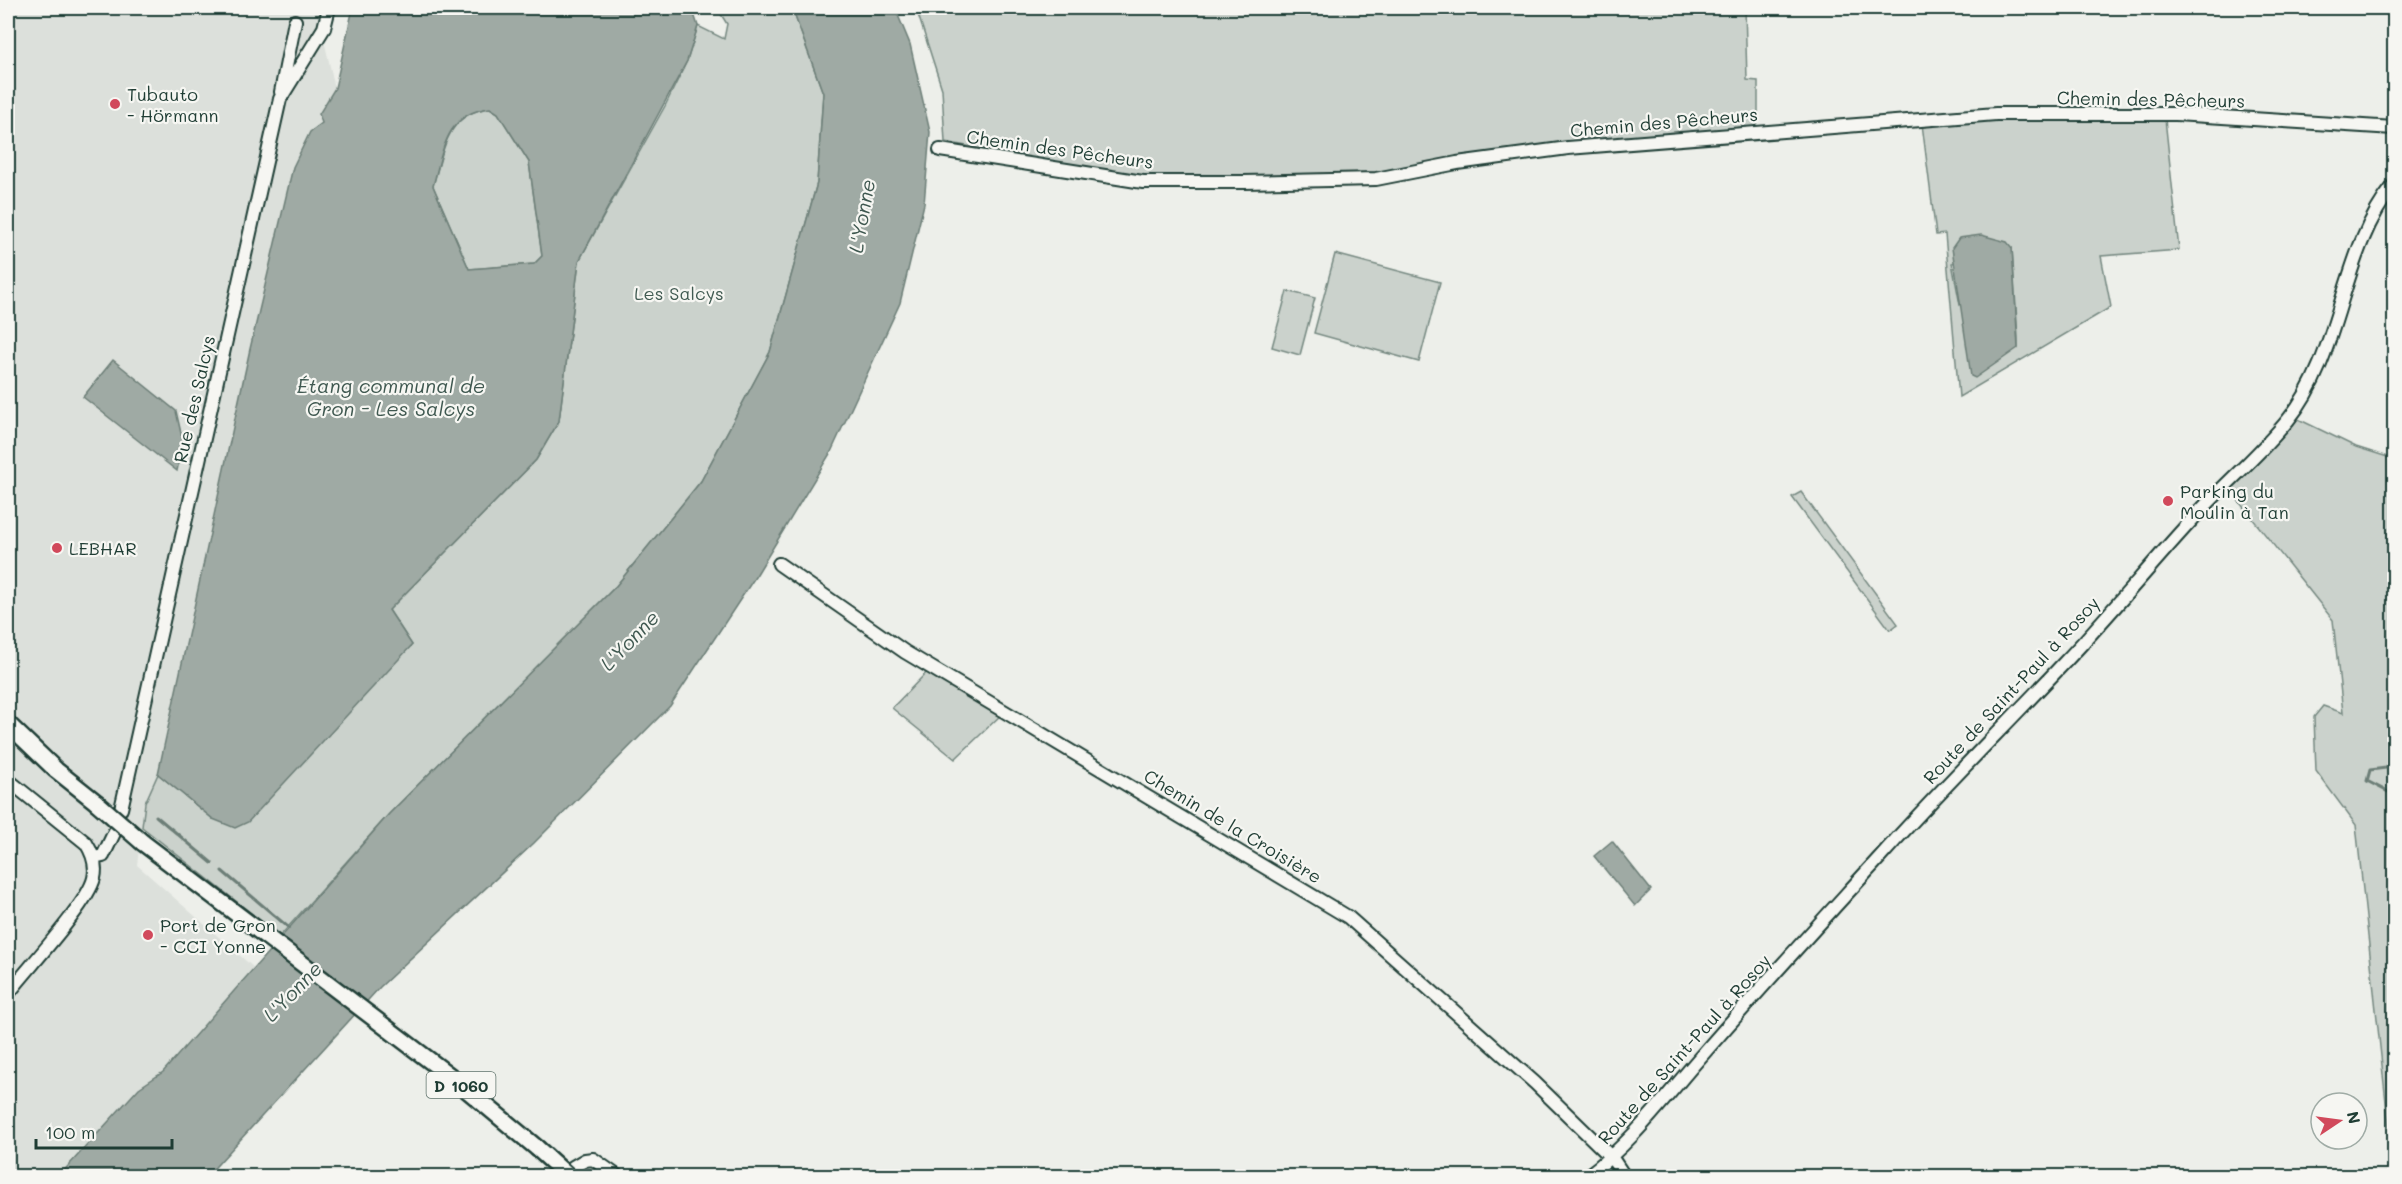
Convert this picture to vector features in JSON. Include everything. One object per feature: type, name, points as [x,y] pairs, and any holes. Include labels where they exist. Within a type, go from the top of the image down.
[{"type":"main road","name":"D 1060","points":[[8,724],[56,770],[142,842],[570,1172]]},
{"type":"street","name":"Rue des Salcys","points":[[121,809],[280,99],[324,27],[329,8]]},
{"type":"street","points":[[280,99],[295,21]]},
{"type":"street","name":"Chemin des Pêcheurs","points":[[940,150],[1143,182],[1244,182],[1376,179],[1457,163],[1568,148],[1996,114],[2176,114],[2394,128]]},
{"type":"street","name":"Route de Saint-Paul à Rosoy","points":[[1587,1176],[1612,1158],[1884,853],[1974,755],[2065,662],[2189,523],[2288,420],[2307,393],[2325,354],[2362,244],[2384,198],[2394,185]]},
{"type":"street","name":"Chemin de la Croisière","points":[[779,564],[905,652],[1348,917],[1495,1046],[1612,1158],[1624,1176]]},
{"type":"street","points":[[8,780],[86,843],[94,858],[95,876],[87,896],[8,994]]},
{"type":"street","points":[[94,858],[103,856],[115,831]]},
{"type":"street","points":[[570,1172],[585,1160],[593,1159],[617,1176]]},
{"type":"shaded area","points":[[8,8],[325,8],[321,27],[335,88],[319,114],[322,123],[293,167],[250,349],[158,774],[145,803],[137,865],[254,968],[163,1072],[139,1088],[59,1176],[8,1176]]},
{"type":"green space","name":"Les Salcys","points":[[717,8],[792,8],[823,93],[817,183],[770,352],[701,481],[616,586],[389,814],[280,936],[142,827],[145,803],[158,774],[213,819],[412,645],[389,610],[536,460],[559,421],[579,261],[665,106],[687,61],[698,26],[724,39],[727,24]]},
{"type":"green space","points":[[916,8],[1745,8],[1747,80],[1758,81],[1758,121],[1753,129],[1376,176],[1145,179],[945,142],[942,89]]},
{"type":"green space","points":[[490,108],[498,113],[529,162],[542,256],[534,264],[469,269],[433,186],[444,147],[456,125],[475,111]]},
{"type":"green space","points":[[1999,119],[2165,119],[2179,250],[2101,256],[2111,307],[1959,397],[1945,234],[1936,235],[1922,124]],"holes":[[[2012,248],[2018,348],[1960,305],[1952,263]]]},
{"type":"green space","points":[[1335,254],[1440,282],[1419,362],[1314,333]]},
{"type":"green space","points":[[1287,291],[1315,298],[1300,355],[1272,347]]},
{"type":"green space","points":[[2296,418],[2356,447],[2394,459],[2394,1176],[2356,825],[2316,771],[2314,717],[2323,706],[2343,713],[2333,620],[2229,489]]},
{"type":"green space","points":[[1801,492],[1898,624],[1890,630],[1792,497]]},
{"type":"green space","points":[[928,671],[1001,715],[955,759],[892,708]]},
{"type":"water","name":"Étang communal de Gron - Les Salcys","points":[[353,8],[692,8],[698,26],[687,61],[579,261],[559,421],[536,460],[389,610],[412,645],[248,822],[235,828],[213,819],[158,774],[250,349],[293,167],[310,132],[322,123],[319,114],[335,88]],"holes":[[[490,108],[498,113],[529,162],[542,256],[534,264],[469,269],[433,186],[444,147],[455,125],[475,111]]]},
{"type":"water","name":"L'Yonne","points":[[792,8],[895,8],[910,44],[930,132],[924,204],[900,303],[831,452],[757,574],[670,706],[534,843],[380,987],[207,1176],[59,1176],[139,1088],[163,1072],[389,814],[616,586],[701,481],[770,352],[817,183],[823,93]]},
{"type":"water","points":[[1981,235],[2007,242],[2012,248],[2018,348],[1975,378],[1971,376],[1952,248],[1959,238]]},
{"type":"water","points":[[113,360],[176,411],[183,442],[177,471],[83,397]]},
{"type":"water","points":[[1612,841],[1651,890],[1635,906],[1594,856]]},
{"type":"waterway","points":[[2394,767],[2370,770],[2367,781],[2394,795]]},
{"type":"waterway","points":[[156,816],[212,863]]},
{"type":"waterway","points":[[2394,817],[2391,835],[2394,853]]},
{"type":"waterway","points":[[222,871],[288,927]]},
{"type":"place","name":"Tubauto - Hörmann","points":[[115,104]]},
{"type":"place","name":"Parking du Moulin à Tan","points":[[2168,501]]},
{"type":"place","name":"LEBHAR","points":[[57,548]]},
{"type":"place","name":"Port de Gron - CCI Yonne","points":[[148,935]]}]
